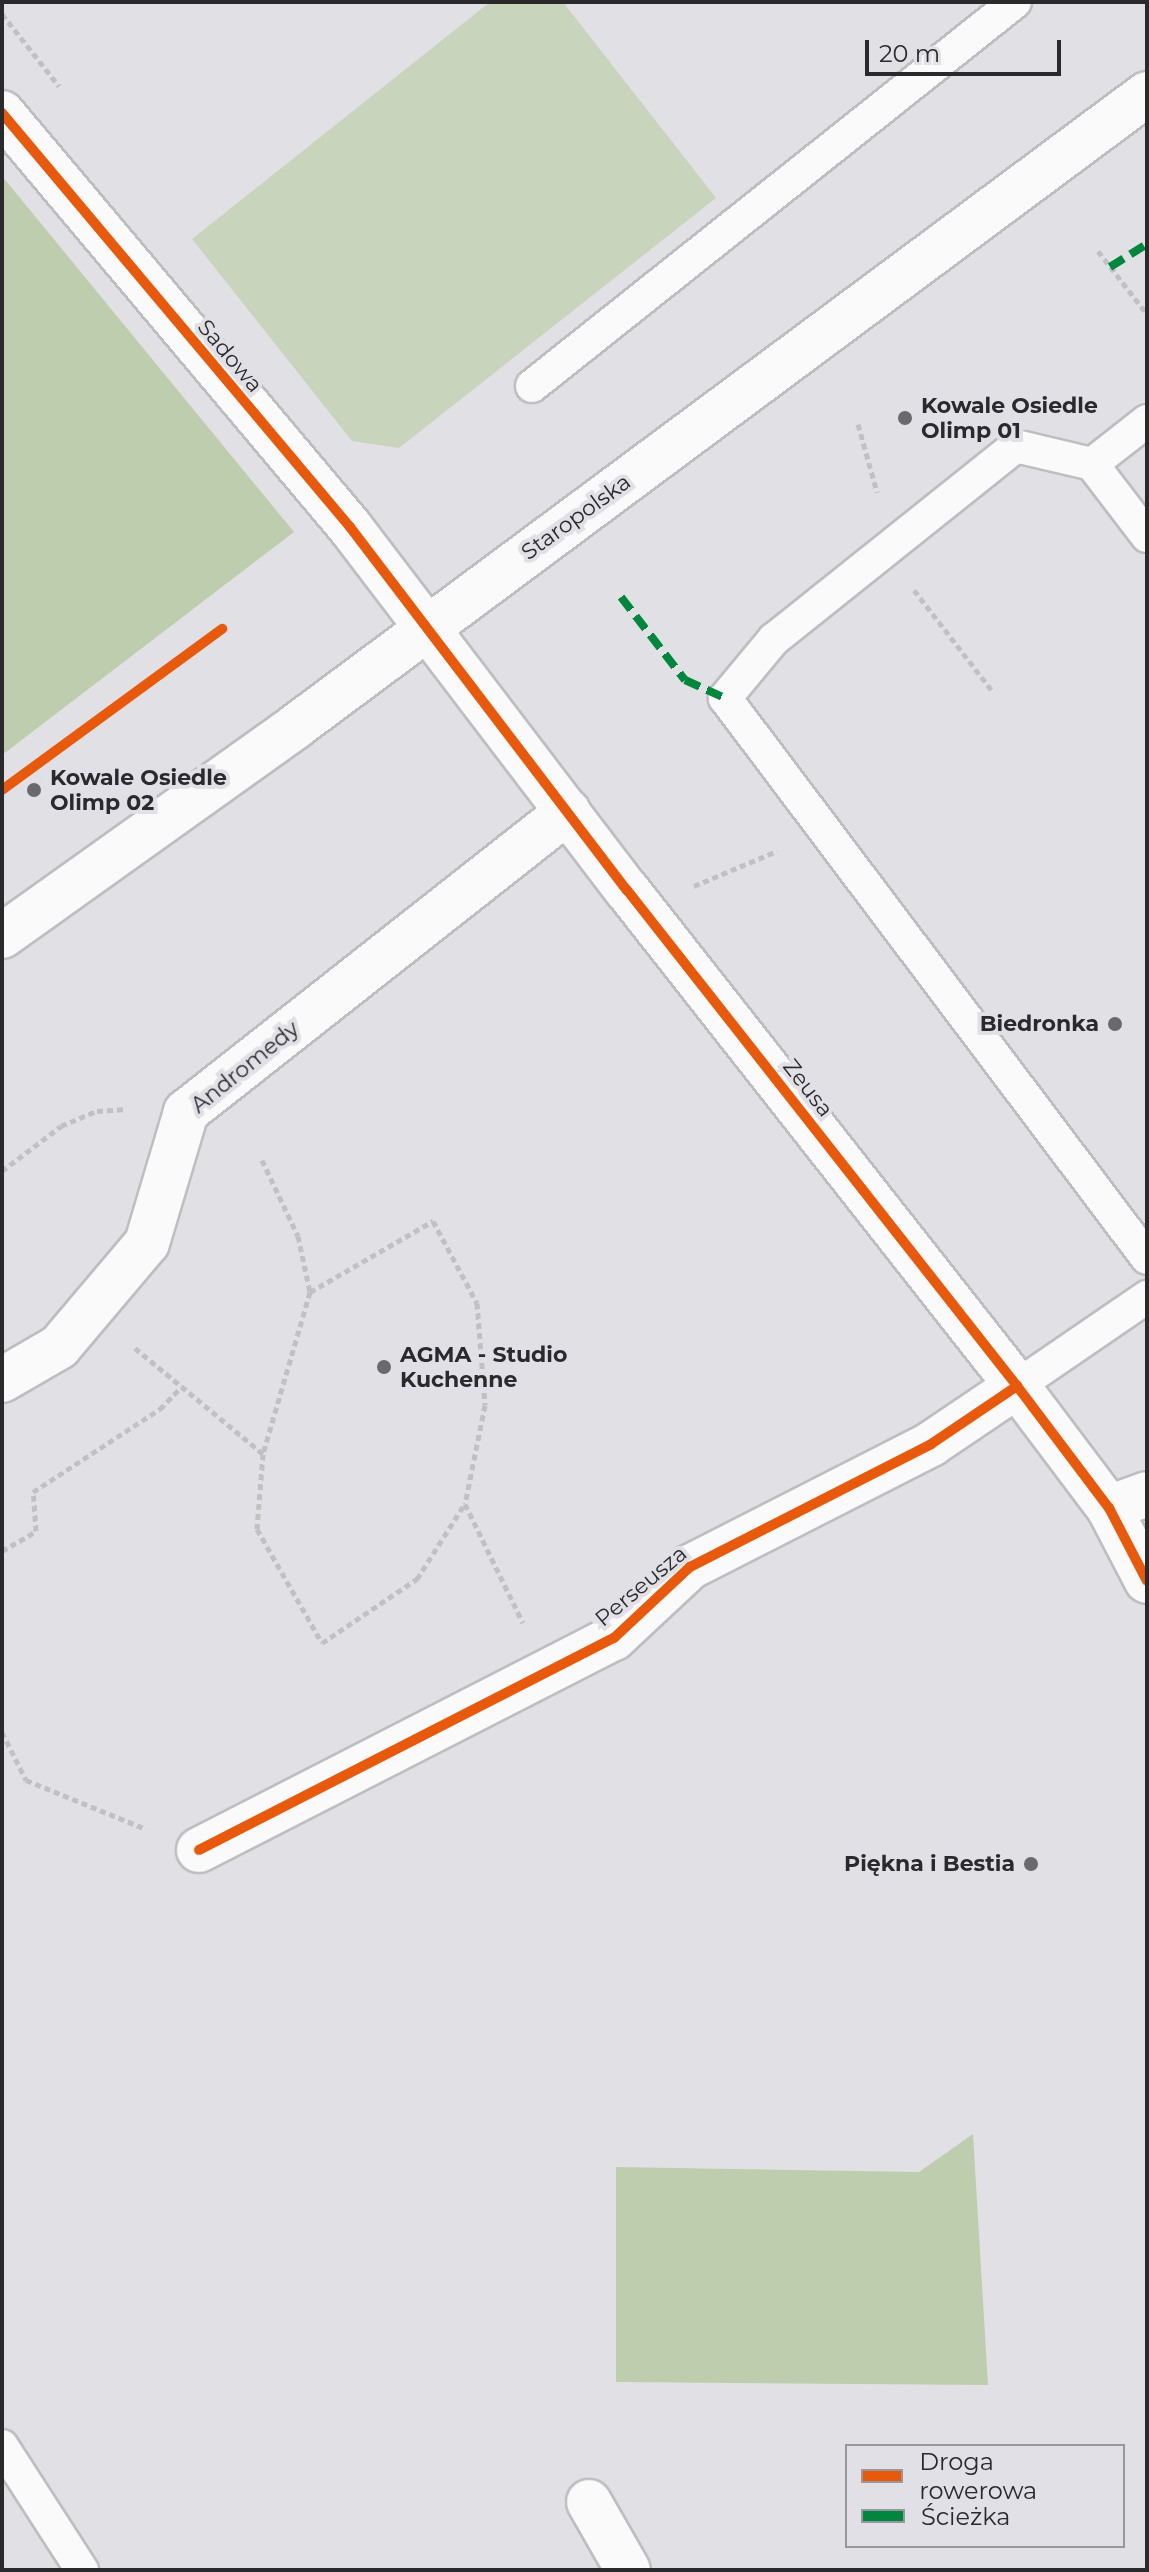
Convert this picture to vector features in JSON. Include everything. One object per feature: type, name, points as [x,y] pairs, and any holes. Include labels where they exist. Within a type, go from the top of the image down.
[{"type":"street","name":"Staropolska","points":[[2,936],[1147,94]]},
{"type":"street","name":"Sadowa","points":[[2,113],[350,527],[426,627]]},
{"type":"street","name":"Zeusa","points":[[426,627],[1017,1386],[1128,1501],[1147,1581]]},
{"type":"street","name":"Andromedy","points":[[2,1380],[59,1347],[93,1312],[147,1243],[186,1112],[568,811]]},
{"type":"street","name":"Perseusza","points":[[199,1850],[614,1638],[690,1567],[931,1444],[1017,1386]]},
{"type":"street","points":[[589,2502],[628,2570]]},
{"type":"lane","points":[[532,386],[1015,2]]},
{"type":"lane","points":[[1092,464],[1147,421]]},
{"type":"lane","points":[[1147,536],[1092,464],[1016,446],[774,639],[725,698],[1147,1258]]},
{"type":"lane","points":[[1017,1386],[1147,1297]]},
{"type":"lane","points":[[2,2446],[82,2570]]},
{"type":"path","points":[[1098,251],[1147,314]]},
{"type":"path","points":[[858,424],[901,575],[994,693]]},
{"type":"path","points":[[683,890],[826,830]]},
{"type":"path","points":[[2,1171],[61,1126],[97,1111],[186,1112]]},
{"type":"path","points":[[262,1160],[298,1236],[310,1292],[263,1454],[257,1529],[322,1643],[417,1579],[465,1504],[485,1405],[477,1303],[433,1221],[310,1292]]},
{"type":"path","points":[[93,1312],[263,1454]]},
{"type":"path","points":[[2,1551],[36,1531],[33,1492],[160,1409],[181,1387]]},
{"type":"path","points":[[465,1504],[548,1674]]},
{"type":"path","points":[[2,1732],[26,1780],[199,1850]]},
{"type":"green space","points":[[490,2],[563,2],[716,198],[399,448],[352,441],[192,239]]},
{"type":"green space","points":[[2,176],[294,532],[2,755]]},
{"type":"green space","points":[[973,2134],[988,2385],[616,2382],[616,2167],[919,2172]]},
{"type":"marked path","points":[[1110,267],[1147,244]]},
{"type":"marked path","points":[[621,597],[685,680],[725,698]]},
{"type":"cycle path","points":[[2,113],[350,527],[627,890],[1017,1386],[1109,1508],[1147,1581]]},
{"type":"cycle path","points":[[2,790],[222,629]]},
{"type":"cycle path","points":[[199,1850],[614,1638],[690,1567],[931,1444],[1017,1386]]},
{"type":"place","name":"Kowale Osiedle Olimp 01","points":[[905,418]]},
{"type":"place","name":"Kowale Osiedle Olimp 02","points":[[34,790]]},
{"type":"place","name":"Biedronka","points":[[1115,1024]]},
{"type":"place","name":"AGMA - Studio Kuchenne","points":[[384,1367]]},
{"type":"place","name":"Piękna i Bestia","points":[[1031,1864]]}]
